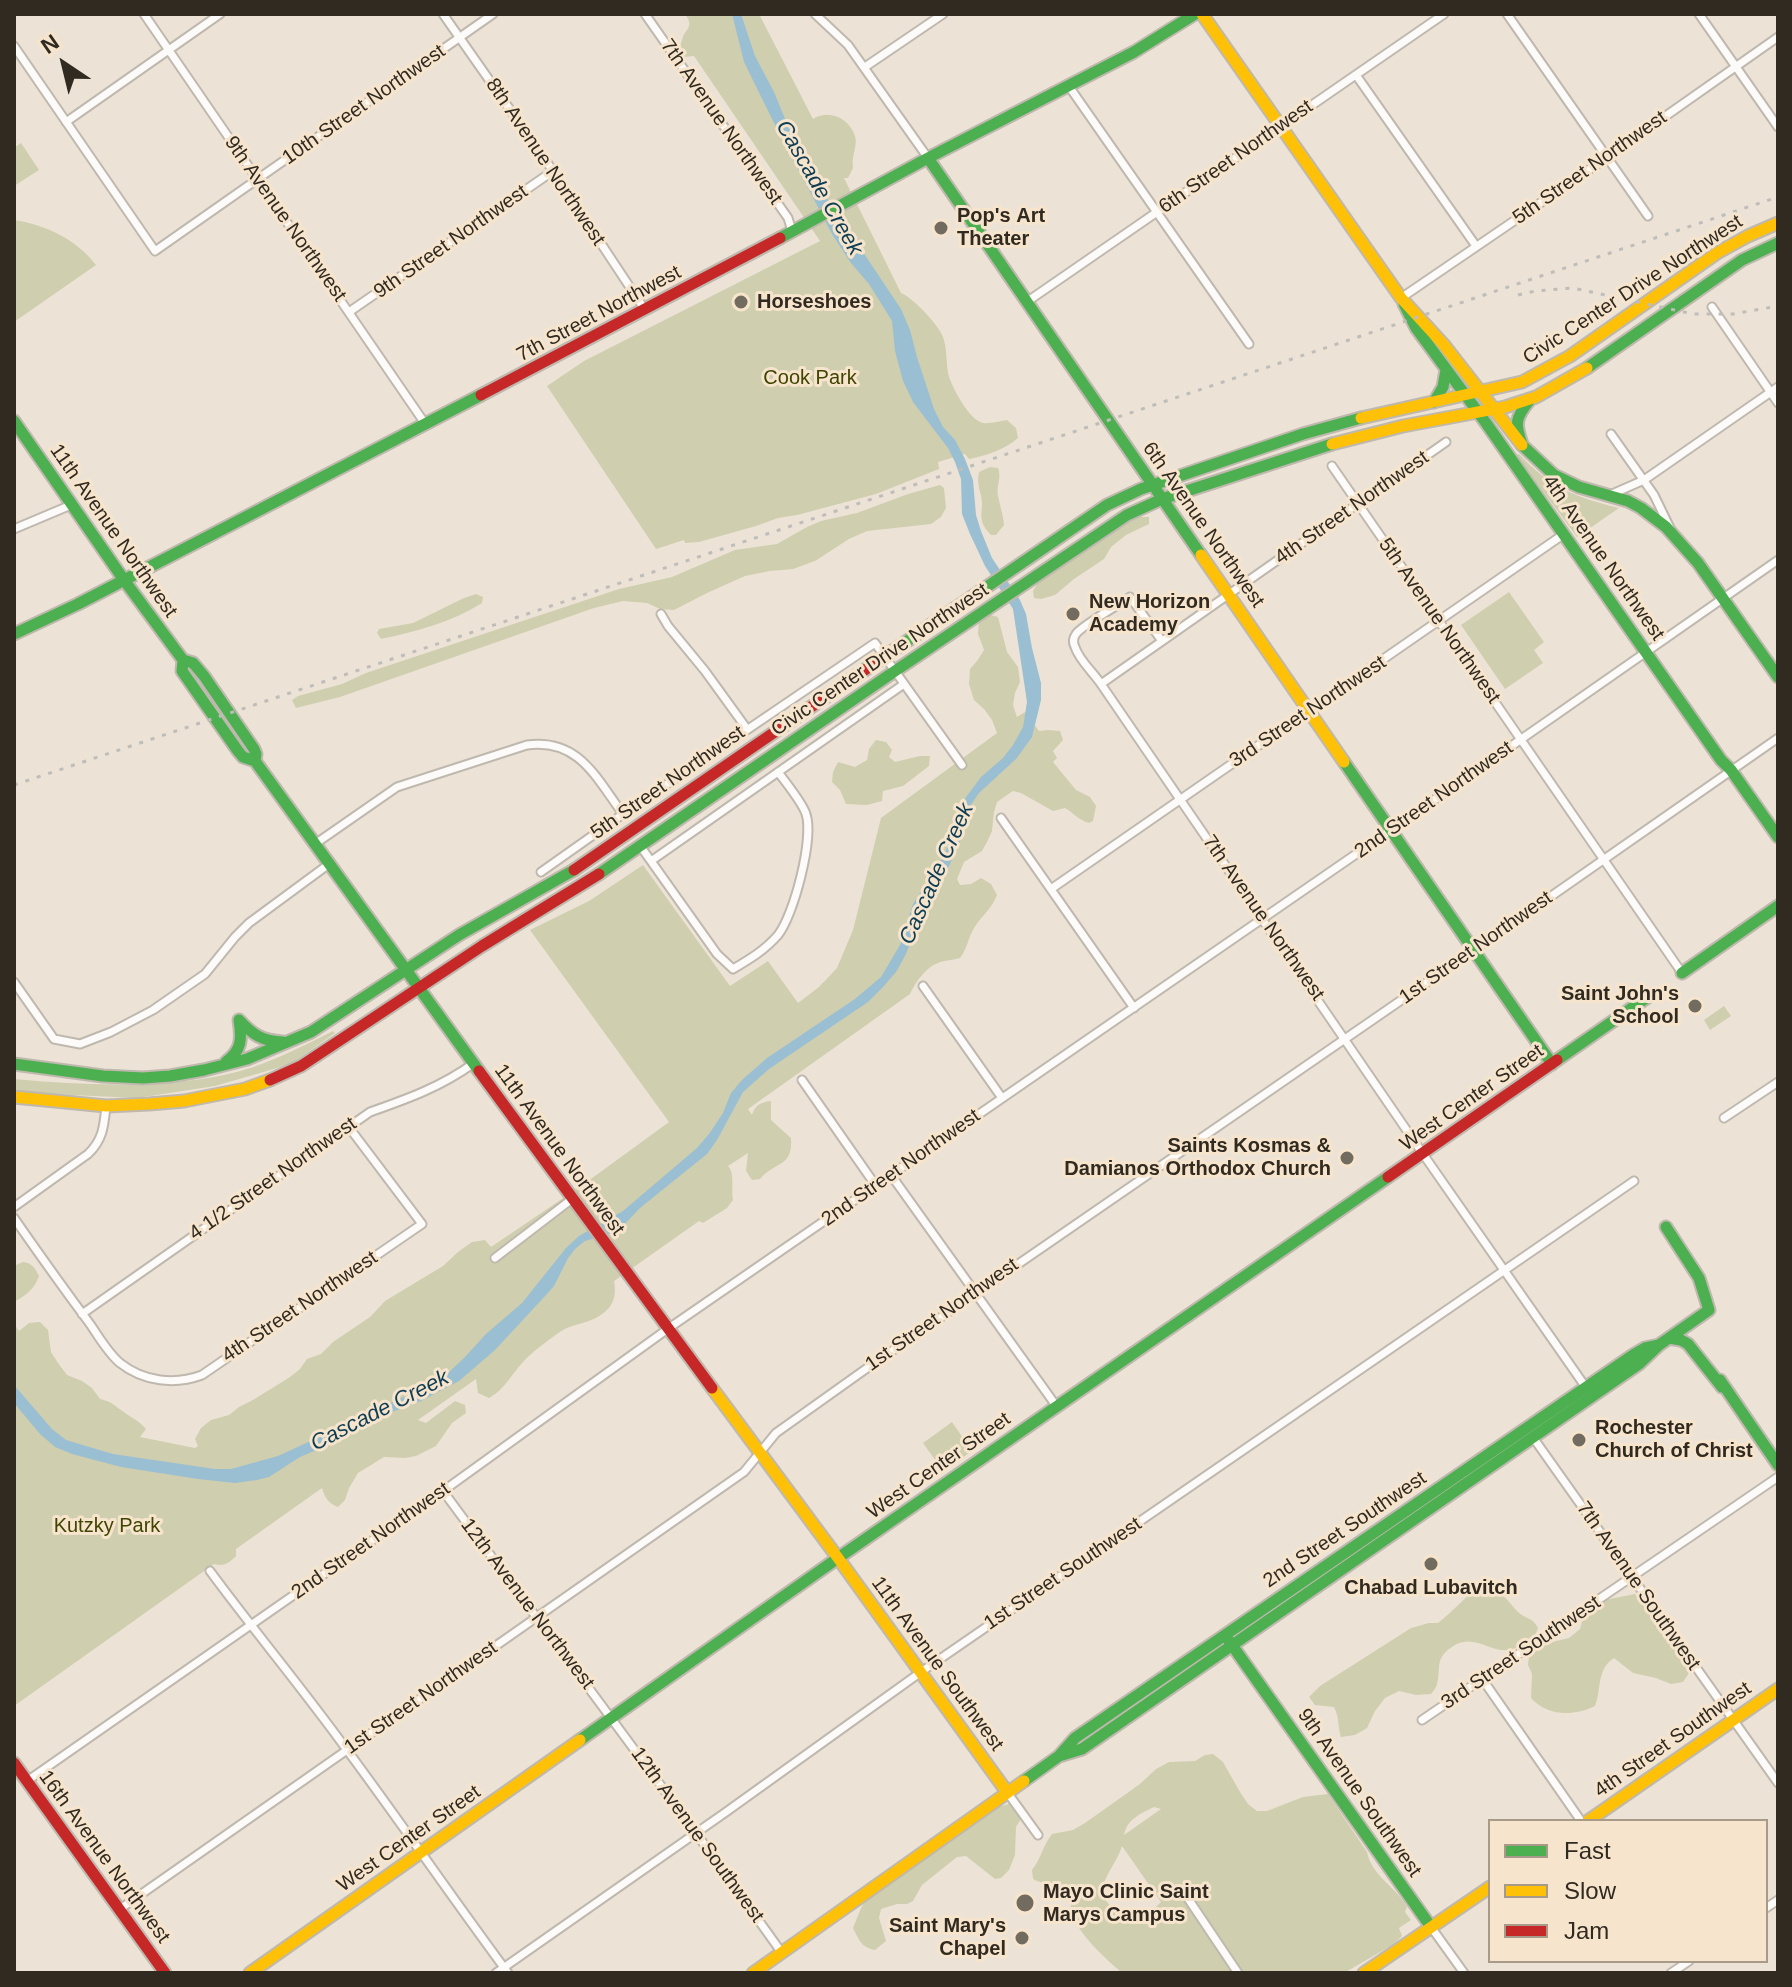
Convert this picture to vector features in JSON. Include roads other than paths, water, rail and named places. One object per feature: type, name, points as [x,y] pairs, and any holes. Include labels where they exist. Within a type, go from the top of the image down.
[{"type":"main road","name":"7th Street Northwest","points":[[14,634],[426,425],[1134,52],[1195,14]]},
{"type":"main road","name":"4th Avenue Northwest","points":[[1202,14],[1401,298],[1411,320],[1778,837]]},
{"type":"main road","name":"6th Avenue Northwest","points":[[928,158],[1552,1064]]},
{"type":"main road","name":"Civic Center Drive Northwest","points":[[14,1064],[103,1076],[143,1078],[186,1074],[247,1059],[311,1032],[488,918],[583,865],[1021,562],[1117,500],[1153,485],[1348,421],[1522,382],[1552,367],[1711,257],[1778,223]]},
{"type":"main road","name":"Civic Center Drive Northwest","points":[[14,1097],[106,1106],[184,1101],[264,1083],[301,1066],[419,986],[578,889],[987,608],[1136,510],[1352,438],[1530,399],[1581,372],[1742,260],[1778,243]]},
{"type":"main road","name":"4th Avenue Northwest","points":[[1401,298],[1421,317],[1541,465],[1562,481],[1638,506],[1671,530],[1689,550],[1778,677]]},
{"type":"main road","points":[[1434,402],[1446,384],[1446,369]]},
{"type":"main road","points":[[1522,444],[1515,421],[1530,399]]},
{"type":"main road","name":"11th Avenue Northwest","points":[[14,421],[183,660],[182,671],[230,740],[243,757],[255,761],[572,1199],[838,1558]]},
{"type":"main road","points":[[1682,973],[1778,906]]},
{"type":"main road","name":"West Center Street","points":[[250,1973],[838,1558],[1652,994]]},
{"type":"main road","points":[[221,1066],[241,1048],[239,1020],[254,1037],[264,1042],[290,1042]]},
{"type":"main road","name":"2nd Street Southwest","points":[[1059,1756],[1082,1749],[1589,1392],[1638,1351],[1664,1341],[1709,1310],[1699,1278],[1666,1227]]},
{"type":"main road","points":[[1664,1341],[1681,1340],[1688,1344],[1704,1367],[1722,1384],[1778,1465]]},
{"type":"main road","name":"2nd Street Southwest","points":[[753,1973],[1059,1756],[1075,1738],[1224,1635],[1530,1433]]},
{"type":"main road","name":"11th Avenue Southwest","points":[[838,1558],[1007,1792]]},
{"type":"main road","name":"9th Avenue Southwest","points":[[1224,1635],[1431,1927]]},
{"type":"main road","name":"4th Street Southwest","points":[[1591,1819],[1778,1689]]},
{"type":"main road","name":"16th Avenue Northwest","points":[[14,1763],[165,1973]]},
{"type":"main road","points":[[1364,1973],[1488,1888]]},
{"type":"street","name":"9th Avenue Northwest","points":[[144,14],[426,425]]},
{"type":"street","points":[[14,46],[66,122],[220,14]]},
{"type":"street","name":"8th Avenue Northwest","points":[[443,14],[645,310]]},
{"type":"street","name":"10th Street Northwest","points":[[66,122],[155,251],[493,14]]},
{"type":"street","name":"7th Avenue Northwest","points":[[645,14],[788,218],[792,231]]},
{"type":"street","name":"6th Avenue Northwest","points":[[815,14],[848,45],[928,158]]},
{"type":"street","points":[[865,67],[943,14]]},
{"type":"street","name":"6th Street Northwest","points":[[1028,301],[1444,14]]},
{"type":"street","points":[[1507,14],[1648,216]]},
{"type":"street","points":[[1699,14],[1778,127]]},
{"type":"street","name":"5th Street Northwest","points":[[1401,298],[1778,37]]},
{"type":"street","points":[[1356,75],[1476,246]]},
{"type":"street","points":[[1068,85],[1249,344]]},
{"type":"street","name":"9th Street Northwest","points":[[349,312],[553,171]]},
{"type":"street","points":[[1712,307],[1778,403]]},
{"type":"street","points":[[1610,495],[1644,480],[1778,387]]},
{"type":"street","points":[[1611,434],[1658,502],[1671,530]]},
{"type":"street","name":"4th Street Northwest","points":[[1101,684],[1446,442]]},
{"type":"street","name":"5th Avenue Northwest","points":[[1332,466],[1682,973]]},
{"type":"street","points":[[14,529],[71,505]]},
{"type":"street","name":"3rd Street Northwest","points":[[1051,889],[1564,534]]},
{"type":"street","name":"2nd Street Northwest","points":[[27,1781],[443,1491],[669,1328],[1778,560]]},
{"type":"street","name":"7th Avenue Northwest","points":[[1162,641],[1130,597],[1084,627],[1076,634],[1074,646],[1423,1154]]},
{"type":"street","points":[[661,614],[747,729]]},
{"type":"street","name":"5th Street Northwest","points":[[541,872],[875,643],[885,656]]},
{"type":"street","points":[[885,656],[962,765]]},
{"type":"street","points":[[651,861],[904,684]]},
{"type":"street","name":"1st Street Northwest","points":[[120,1909],[744,1472],[776,1433],[975,1292],[1778,738]]},
{"type":"street","points":[[315,844],[397,787],[538,743],[564,748],[583,761],[623,814]]},
{"type":"street","points":[[641,847],[717,954],[733,969],[763,951],[780,932],[793,904],[803,870],[806,814],[778,772]]},
{"type":"street","points":[[1001,818],[1134,1008]]},
{"type":"street","points":[[14,982],[54,1039],[80,1044],[138,1019],[205,974],[249,923],[329,864]]},
{"type":"street","points":[[923,986],[1002,1098]]},
{"type":"street","points":[[14,998],[27,1003]]},
{"type":"street","name":"4 1/2 Street Northwest","points":[[82,1314],[348,1126],[370,1112],[445,1083],[474,1063]]},
{"type":"street","points":[[802,1080],[876,1186]]},
{"type":"street","points":[[1724,1118],[1778,1082]]},
{"type":"street","points":[[14,1207],[96,1146],[103,1134],[106,1106]]},
{"type":"street","name":"4th Street Northwest","points":[[82,1314],[120,1363],[131,1370],[155,1380],[190,1379],[202,1375],[422,1224],[348,1126]]},
{"type":"street","points":[[1423,1154],[1589,1392]]},
{"type":"street","points":[[891,1175],[1057,1407]]},
{"type":"street","name":"1st Street Southwest","points":[[496,1973],[506,1970],[921,1672],[1634,1181]]},
{"type":"street","points":[[495,1258],[572,1199]]},
{"type":"street","points":[[14,1218],[82,1314]]},
{"type":"street","name":"7th Avenue Southwest","points":[[1530,1433],[1778,1783]]},
{"type":"street","name":"3rd Street Southwest","points":[[1422,1720],[1778,1477]]},
{"type":"street","name":"12th Avenue Northwest","points":[[443,1491],[611,1718]]},
{"type":"street","points":[[210,1571],[347,1750],[506,1970]]},
{"type":"street","points":[[1483,1680],[1580,1819]]},
{"type":"street","name":"12th Avenue Southwest","points":[[611,1718],[782,1953]]},
{"type":"street","points":[[1007,1792],[1038,1835]]},
{"type":"street","points":[[1185,1894],[1238,1973]]},
{"type":"street","name":"9th Avenue Southwest","points":[[1431,1927],[1464,1973]]},
{"type":"water","name":"Cascade Creek","points":[[732,14],[741,14],[755,56],[815,180],[901,309],[934,409],[965,459],[973,480],[976,515],[981,531],[992,558],[1026,614],[1041,683],[1041,700],[1032,737],[1016,759],[979,793],[968,809],[962,822],[960,842],[949,866],[921,913],[906,954],[883,987],[868,1002],[769,1069],[743,1092],[707,1154],[640,1208],[618,1231],[585,1241],[576,1248],[554,1286],[495,1350],[459,1381],[300,1457],[269,1477],[257,1480],[235,1483],[121,1467],[55,1447],[14,1403],[14,1385],[52,1429],[66,1440],[113,1454],[231,1469],[278,1456],[445,1376],[522,1303],[579,1236],[623,1211],[697,1148],[742,1080],[767,1058],[855,999],[881,977],[900,945],[913,904],[945,854],[958,808],[981,777],[1003,758],[1023,727],[1027,702],[1013,609],[985,566],[962,514],[961,479],[955,462],[913,402],[903,381],[895,351],[892,321],[832,234],[772,119],[744,62]]},
{"type":"railway","points":[[14,785],[1778,197]]},
{"type":"railway","points":[[1518,295],[1573,288],[1693,314],[1733,314],[1778,306]]},
{"type":"place","name":"Pop's Art Theater","points":[[941,228]]},
{"type":"place","name":"Horseshoes","points":[[741,302]]},
{"type":"place","name":"New Horizon Academy","points":[[1073,614]]},
{"type":"place","name":"Saint John's School","points":[[1695,1006]]},
{"type":"place","name":"Saints Kosmas & Damianos Orthodox Church","points":[[1347,1158]]},
{"type":"place","name":"Rochester Church of Christ","points":[[1579,1440]]},
{"type":"place","name":"Chabad Lubavitch","points":[[1431,1564]]},
{"type":"place","name":"Mayo Clinic Saint Marys Campus","points":[[1025,1903]]},
{"type":"place","name":"Saint Mary's Chapel","points":[[1022,1938]]},
{"type":"park label","name":"Cook Park","points":[[810,378]]},
{"type":"park label","name":"Kutzky Park","points":[[107,1526]]}]
